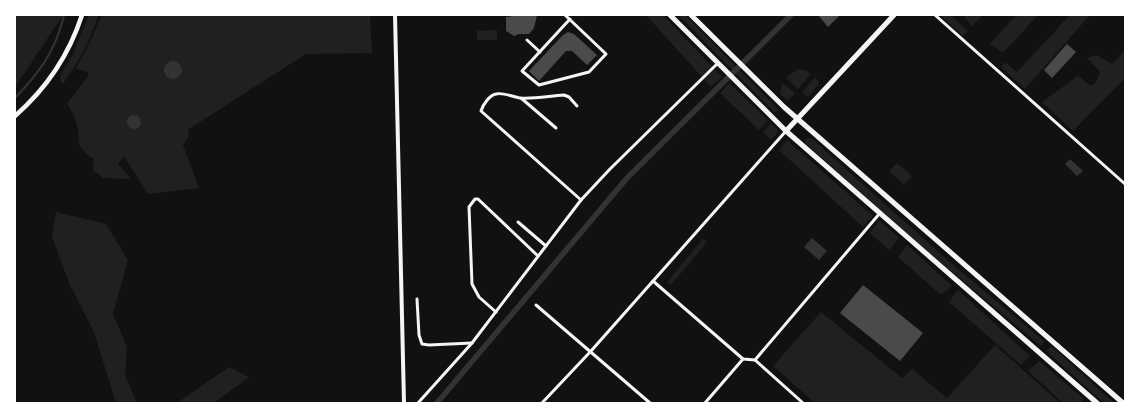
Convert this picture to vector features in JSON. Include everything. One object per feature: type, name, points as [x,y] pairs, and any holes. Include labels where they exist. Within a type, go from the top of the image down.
[{"type":"main road","points":[[15,116],[33,99],[55,73],[71,44],[82,15]]},
{"type":"main road","points":[[670,15],[786,131],[1097,403]]},
{"type":"main road","points":[[691,15],[798,120],[1123,403]]},
{"type":"main road","points":[[786,131],[894,15]]},
{"type":"street","points":[[395,15],[404,403]]},
{"type":"street","points":[[566,15],[606,54],[589,72],[539,85],[522,71],[570,19]]},
{"type":"street","points":[[935,15],[1125,184]]},
{"type":"street","points":[[527,40],[540,52]]},
{"type":"street","points":[[418,403],[472,343],[581,200],[610,169],[720,64]]},
{"type":"street","points":[[577,106],[570,97],[564,95],[521,98],[498,93],[494,94],[482,105],[481,110],[581,200]]},
{"type":"street","points":[[521,98],[556,128]]},
{"type":"street","points":[[542,403],[591,351],[786,131]]},
{"type":"street","points":[[496,312],[479,297],[472,284],[469,206],[472,201],[478,199],[538,256]]},
{"type":"street","points":[[755,360],[880,213]]},
{"type":"street","points":[[518,222],[546,246]]},
{"type":"street","points":[[653,281],[743,359],[755,360],[803,403]]},
{"type":"street","points":[[417,299],[418,335],[422,344],[472,343]]},
{"type":"street","points":[[536,305],[650,403]]},
{"type":"street","points":[[705,403],[743,359]]},
{"type":"shaded area","points":[[15,15],[63,15],[15,87]]},
{"type":"shaded area","points":[[89,15],[98,15],[92,33],[84,51],[63,84],[60,80],[61,74],[72,56]]},
{"type":"shaded area","points":[[102,15],[370,15],[372,53],[306,54],[189,129],[188,138],[183,145],[199,188],[148,194],[124,156],[118,164],[131,179],[103,178],[93,170],[94,159],[80,146],[76,121],[67,103],[89,73],[76,68]]},
{"type":"shaded area","points":[[646,15],[663,15],[722,77],[711,87]]},
{"type":"shaded area","points":[[678,15],[685,15],[779,110],[775,113]]},
{"type":"shaded area","points":[[940,15],[950,15],[968,31],[963,36]]},
{"type":"shaded area","points":[[963,15],[983,15],[972,26]]},
{"type":"shaded area","points":[[1016,15],[1038,15],[1003,53],[990,44]]},
{"type":"shaded area","points":[[1070,15],[1090,15],[1025,89],[1001,67],[1005,62],[1017,72]]},
{"type":"shaded area","points":[[497,30],[497,40],[477,40],[477,31]]},
{"type":"shaded area","points":[[1125,50],[1125,78],[1073,131],[1042,102],[1078,76],[1091,86],[1096,83],[1100,72],[1087,58],[1096,55],[1112,64]]},
{"type":"shaded area","points":[[169,61],[177,61],[182,66],[180,77],[169,79],[164,74],[164,66]]},
{"type":"shaded area","points":[[798,69],[805,70],[811,74],[798,89],[786,78]]},
{"type":"shaded area","points":[[815,77],[819,82],[818,85],[808,97],[802,92]]},
{"type":"shaded area","points":[[729,83],[768,120],[759,130],[720,93]]},
{"type":"shaded area","points":[[783,83],[795,93],[788,101],[781,95],[780,91]]},
{"type":"shaded area","points":[[131,115],[137,115],[141,122],[137,129],[131,129],[127,125],[127,119]]},
{"type":"shaded area","points":[[771,124],[777,129],[777,133],[771,140],[763,132]]},
{"type":"shaded area","points":[[809,138],[952,264],[1044,341],[1041,346],[920,245],[805,143],[806,139]]},
{"type":"shaded area","points":[[787,140],[873,216],[863,227],[779,150]]},
{"type":"shaded area","points":[[1070,159],[1083,171],[1077,176],[1065,164]]},
{"type":"shaded area","points":[[897,163],[912,176],[904,185],[889,171]]},
{"type":"shaded area","points":[[56,212],[106,224],[128,260],[113,314],[127,347],[125,376],[137,403],[116,403],[94,332],[70,285],[52,237]]},
{"type":"shaded area","points":[[879,220],[899,238],[889,250],[870,233]]},
{"type":"shaded area","points":[[812,238],[827,251],[819,260],[804,247]]},
{"type":"shaded area","points":[[703,239],[707,242],[671,285],[667,282]]},
{"type":"shaded area","points":[[907,245],[952,286],[941,295],[898,257]]},
{"type":"shaded area","points":[[958,290],[1030,356],[1021,365],[949,302]]},
{"type":"shaded area","points":[[821,312],[902,378],[912,369],[947,398],[995,345],[1060,403],[815,403],[773,366]]},
{"type":"shaded area","points":[[1051,346],[1114,403],[1104,403],[1046,351]]},
{"type":"shaded area","points":[[1039,361],[1084,399],[1080,403],[1063,403],[1028,371]]},
{"type":"shaded area","points":[[229,367],[249,377],[214,403],[177,403]]},
{"type":"building","points":[[537,15],[534,28],[529,34],[514,36],[506,31],[506,17]]},
{"type":"building","points":[[818,15],[840,15],[828,27]]},
{"type":"building","points":[[568,32],[574,34],[597,55],[587,65],[572,51],[566,51],[539,81],[529,71]]},
{"type":"building","points":[[1067,44],[1076,52],[1052,78],[1044,70]]},
{"type":"building","points":[[863,285],[923,333],[900,361],[840,313]]},
{"type":"waterway","points":[[15,98],[39,70],[52,50],[64,15]]},
{"type":"waterway","points":[[437,403],[627,178],[791,15]]}]
